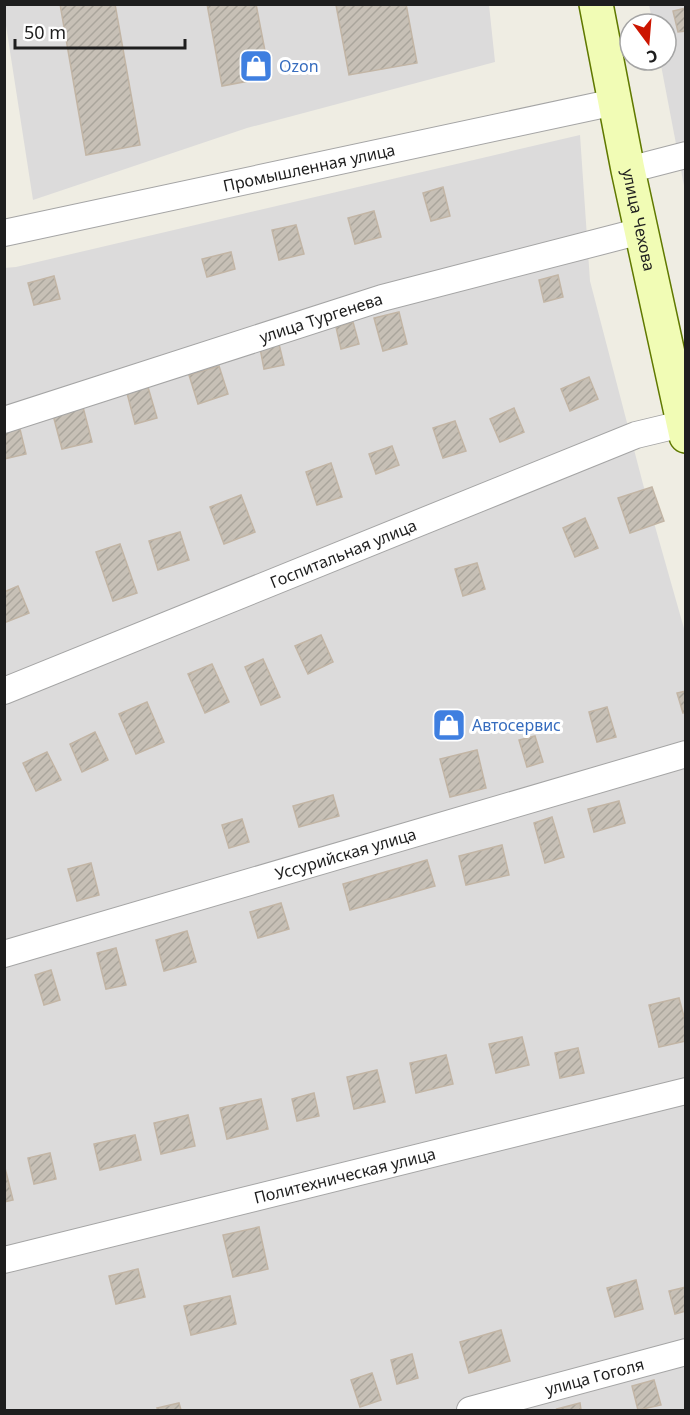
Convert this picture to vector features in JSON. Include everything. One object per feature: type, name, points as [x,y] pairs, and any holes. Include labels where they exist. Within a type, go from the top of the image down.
[{"type":"main road","name":"улица Чехова","points":[[596,4],[640,231],[685,427]]},
{"type":"street","name":"Промышленная улица","points":[[4,233],[615,102]]},
{"type":"street","points":[[628,170],[686,155]]},
{"type":"street","name":"улица Тургенева","points":[[4,420],[382,298],[640,231]]},
{"type":"street","name":"Госпитальная улица","points":[[4,691],[636,435],[685,427]]},
{"type":"street","name":"Уссурийская улица","points":[[4,954],[686,754]]},
{"type":"street","name":"Политехническая улица","points":[[4,1260],[686,1091]]},
{"type":"street","name":"улица Гоголя","points":[[470,1410],[686,1352]]},
{"type":"shaded area","points":[[4,5],[489,5],[495,62],[247,128],[33,200]]},
{"type":"shaded area","points":[[649,5],[685,5],[685,191],[662,72],[678,72],[678,12],[650,12]]},
{"type":"shaded area","points":[[580,135],[590,281],[643,484],[685,632],[685,1410],[5,1410],[4,268]]},
{"type":"building","points":[[60,4],[115,4],[140,145],[86,155]]},
{"type":"building","points":[[207,4],[256,4],[270,77],[222,86]]},
{"type":"building","points":[[406,4],[417,63],[349,75],[336,5]]},
{"type":"building","points":[[686,8],[686,31],[678,32],[678,12],[673,11]]},
{"type":"building","points":[[443,187],[450,216],[431,221],[423,193]]},
{"type":"building","points":[[374,211],[381,237],[355,244],[348,218]]},
{"type":"building","points":[[296,225],[304,254],[279,260],[272,230]]},
{"type":"building","points":[[231,252],[235,269],[207,277],[202,259]]},
{"type":"building","points":[[558,275],[563,297],[544,302],[539,280]]},
{"type":"building","points":[[54,276],[60,299],[34,305],[28,283]]},
{"type":"building","points":[[399,312],[407,344],[383,351],[374,318]]},
{"type":"building","points":[[353,322],[359,344],[341,349],[336,327]]},
{"type":"building","points":[[279,344],[284,365],[264,369],[260,348]]},
{"type":"building","points":[[219,366],[228,394],[198,404],[189,375]]},
{"type":"building","points":[[589,377],[598,399],[570,411],[561,389]]},
{"type":"building","points":[[148,387],[157,418],[135,424],[127,393]]},
{"type":"building","points":[[83,407],[92,442],[62,449],[53,415]]},
{"type":"building","points":[[514,408],[524,432],[500,442],[490,419]]},
{"type":"building","points":[[455,421],[466,451],[443,458],[433,428]]},
{"type":"building","points":[[19,425],[26,454],[4,459],[4,429]]},
{"type":"building","points":[[392,446],[399,465],[376,474],[369,454]]},
{"type":"building","points":[[331,463],[342,497],[317,505],[306,472]]},
{"type":"building","points":[[652,487],[664,521],[630,533],[618,498]]},
{"type":"building","points":[[241,495],[255,532],[224,544],[210,507]]},
{"type":"building","points":[[585,518],[598,548],[575,557],[563,528]]},
{"type":"building","points":[[180,532],[189,560],[158,570],[149,541]]},
{"type":"building","points":[[120,544],[137,593],[113,601],[96,552]]},
{"type":"building","points":[[477,563],[485,589],[463,596],[455,569]]},
{"type":"building","points":[[18,586],[29,613],[4,623],[4,592]]},
{"type":"building","points":[[321,635],[333,662],[308,674],[295,646]]},
{"type":"building","points":[[263,659],[280,697],[261,705],[245,667]]},
{"type":"building","points":[[212,664],[229,702],[205,713],[188,674]]},
{"type":"building","points":[[686,691],[686,712],[683,713],[677,693]]},
{"type":"building","points":[[147,702],[164,742],[136,754],[119,714]]},
{"type":"building","points":[[607,707],[616,737],[597,742],[589,712]]},
{"type":"building","points":[[95,732],[108,760],[82,772],[70,744]]},
{"type":"building","points":[[535,736],[543,762],[527,767],[519,740]]},
{"type":"building","points":[[477,750],[486,788],[450,797],[440,759]]},
{"type":"building","points":[[47,752],[61,780],[36,791],[23,763]]},
{"type":"building","points":[[333,795],[339,816],[299,827],[293,806]]},
{"type":"building","points":[[619,801],[625,823],[594,832],[588,809]]},
{"type":"building","points":[[552,817],[564,857],[545,863],[534,823]]},
{"type":"building","points":[[242,819],[249,842],[229,848],[222,825]]},
{"type":"building","points":[[502,845],[509,875],[466,885],[459,856]]},
{"type":"building","points":[[427,860],[435,886],[350,910],[343,884]]},
{"type":"building","points":[[91,863],[99,895],[77,901],[68,869]]},
{"type":"building","points":[[281,903],[289,929],[258,938],[250,912]]},
{"type":"building","points":[[187,931],[196,962],[164,971],[156,940]]},
{"type":"building","points":[[116,948],[126,985],[106,989],[97,953]]},
{"type":"building","points":[[51,970],[60,1000],[44,1005],[35,975]]},
{"type":"building","points":[[679,998],[686,1024],[686,1041],[659,1047],[649,1005]]},
{"type":"building","points":[[522,1037],[529,1065],[496,1073],[489,1044]]},
{"type":"building","points":[[578,1048],[584,1073],[560,1078],[555,1053]]},
{"type":"building","points":[[446,1055],[453,1084],[416,1093],[410,1063]]},
{"type":"building","points":[[377,1070],[385,1102],[354,1109],[347,1077]]},
{"type":"building","points":[[314,1093],[319,1116],[297,1121],[292,1099]]},
{"type":"building","points":[[261,1099],[268,1129],[227,1139],[220,1108]]},
{"type":"building","points":[[188,1115],[195,1146],[161,1154],[154,1123]]},
{"type":"building","points":[[135,1135],[141,1160],[100,1170],[94,1144]]},
{"type":"building","points":[[50,1153],[56,1179],[34,1184],[28,1158]]},
{"type":"building","points":[[4,1164],[13,1200],[4,1202]]},
{"type":"building","points":[[259,1227],[268,1269],[233,1277],[223,1235]]},
{"type":"building","points":[[138,1269],[145,1297],[116,1304],[109,1276]]},
{"type":"building","points":[[636,1280],[643,1309],[615,1317],[607,1288]]},
{"type":"building","points":[[686,1287],[686,1311],[675,1314],[669,1291]]},
{"type":"building","points":[[230,1296],[236,1324],[191,1335],[184,1306]]},
{"type":"building","points":[[501,1330],[510,1361],[469,1373],[460,1342]]},
{"type":"building","points":[[412,1354],[418,1378],[397,1384],[391,1360]]},
{"type":"building","points":[[372,1373],[381,1400],[360,1407],[351,1380]]},
{"type":"building","points":[[654,1380],[661,1405],[638,1410],[632,1386]]},
{"type":"building","points":[[179,1403],[181,1410],[158,1410],[157,1408]]},
{"type":"building","points":[[580,1403],[581,1410],[557,1409]]},
{"type":"place","name":"Ozon","points":[[256,66]]},
{"type":"place","name":"Автосервис","points":[[449,725]]}]
